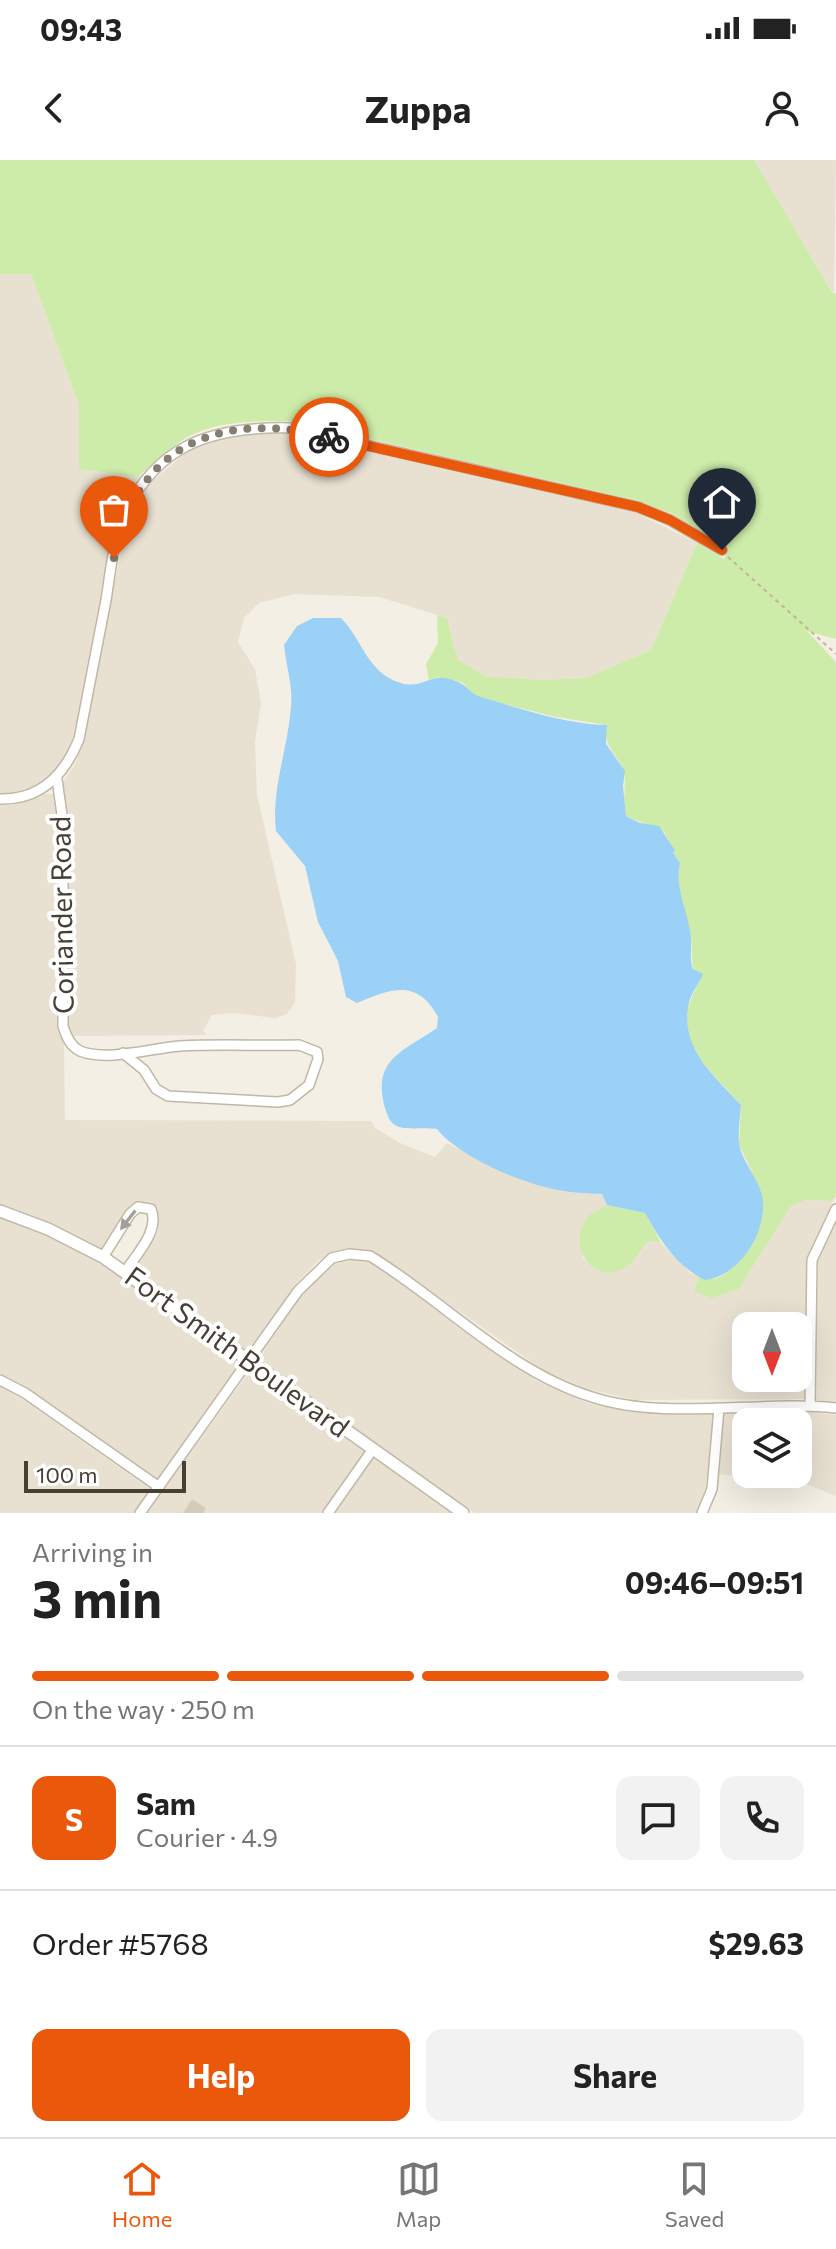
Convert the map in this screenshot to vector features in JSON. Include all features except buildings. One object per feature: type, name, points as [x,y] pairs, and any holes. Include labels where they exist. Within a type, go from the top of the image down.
[{"type":"street","points":[[0,799],[35,793],[57,779],[70,762],[79,739],[120,528],[144,480],[187,444],[208,435],[254,428],[292,428],[638,507],[670,520],[722,550]]},
{"type":"street","name":"Coriander Road","points":[[57,779],[63,822],[63,1026],[66,1037],[78,1050],[123,1053],[175,1047],[299,1045],[317,1052],[318,1059],[309,1085],[290,1100],[255,1102],[168,1096],[156,1089],[144,1070],[123,1053]]},
{"type":"street","points":[[103,1257],[130,1214],[138,1207],[151,1209],[154,1217],[152,1231],[125,1272]]},
{"type":"street","points":[[810,1405],[812,1260],[836,1209]]},
{"type":"street","name":"Fort Smith Boulevard","points":[[0,1211],[48,1229],[103,1257],[463,1513]]},
{"type":"street","points":[[140,1513],[298,1291],[332,1258],[349,1254],[370,1256],[541,1376],[592,1398],[634,1406],[719,1408],[810,1405],[836,1408]]},
{"type":"street","points":[[0,1380],[25,1393],[159,1487]]},
{"type":"street","points":[[702,1513],[712,1489],[719,1408]]},
{"type":"street","points":[[328,1513],[373,1449]]},
{"type":"path","points":[[722,550],[836,654]]},
{"type":"shaded area","points":[[754,160],[836,160],[834,295],[792,225]]},
{"type":"shaded area","points":[[0,274],[31,274],[79,405],[79,469],[137,477],[143,473],[114,527],[73,737],[65,758],[54,773],[33,787],[11,793],[0,793]]},
{"type":"shaded area","points":[[267,433],[291,434],[637,513],[697,543],[651,650],[587,678],[543,680],[486,676],[458,660],[447,618],[379,597],[294,594],[259,603],[244,618],[238,642],[255,669],[261,703],[255,742],[257,795],[296,964],[295,1003],[287,1014],[276,1018],[234,1013],[212,1015],[203,1031],[207,1035],[73,1036],[68,1025],[69,822],[63,782],[75,764],[84,740],[125,530],[149,484],[190,449],[209,441]]},
{"type":"shaded area","points":[[54,794],[58,822],[57,1027],[64,1044],[65,1120],[371,1121],[375,1128],[400,1143],[435,1157],[447,1143],[514,1177],[558,1190],[602,1194],[607,1205],[582,1258],[602,1271],[638,1256],[649,1241],[661,1243],[690,1273],[699,1277],[694,1291],[739,1289],[791,1206],[806,1200],[833,1201],[807,1259],[806,1312],[732,1312],[732,1392],[805,1392],[805,1399],[635,1400],[587,1389],[543,1370],[373,1251],[348,1248],[331,1252],[318,1261],[293,1287],[249,1352],[133,1270],[158,1232],[159,1215],[151,1202],[139,1201],[127,1209],[101,1249],[50,1223],[0,1205],[0,805]]},
{"type":"shaded area","points":[[0,1218],[46,1235],[100,1263],[242,1362],[158,1479],[28,1388],[0,1373]]},
{"type":"shaded area","points":[[836,1221],[836,1402],[816,1400],[818,1261]]},
{"type":"shaded area","points":[[349,1260],[369,1262],[539,1382],[590,1404],[633,1412],[713,1414],[706,1487],[696,1513],[474,1513],[258,1359],[302,1295],[334,1264]]},
{"type":"shaded area","points":[[251,1369],[365,1451],[321,1513],[147,1513]]},
{"type":"shaded area","points":[[0,1387],[22,1399],[150,1489],[133,1513],[0,1513]]},
{"type":"shaded area","points":[[812,1412],[836,1415],[836,1496],[812,1486]]},
{"type":"shaded area","points":[[724,1414],[732,1414],[732,1475],[719,1474]]},
{"type":"shaded area","points":[[374,1458],[453,1513],[335,1513]]},
{"type":"green space","points":[[0,160],[754,160],[833,294],[836,293],[836,639],[807,631],[836,662],[836,1196],[833,1201],[806,1200],[791,1206],[739,1289],[711,1298],[694,1291],[699,1277],[715,1279],[725,1274],[749,1250],[761,1192],[739,1144],[741,1105],[704,1063],[689,1034],[687,1018],[700,981],[692,962],[691,939],[680,889],[680,863],[673,853],[675,850],[664,832],[626,816],[625,778],[607,740],[607,725],[556,717],[476,697],[462,682],[437,677],[429,681],[426,664],[438,643],[437,615],[447,618],[458,660],[486,676],[543,680],[586,678],[651,650],[697,543],[724,559],[729,548],[673,514],[639,501],[292,421],[235,423],[206,429],[181,441],[137,477],[79,469],[79,405],[31,274],[0,274]]},
{"type":"green space","points":[[607,1205],[645,1213],[661,1243],[649,1241],[628,1266],[607,1272],[589,1264],[580,1247],[580,1237],[589,1215]]},
{"type":"water","points":[[313,618],[341,618],[375,667],[400,683],[415,684],[444,678],[458,682],[476,695],[527,711],[575,722],[607,725],[606,744],[625,771],[626,816],[640,823],[659,826],[680,863],[680,892],[690,928],[692,965],[693,969],[703,974],[689,1003],[689,1034],[701,1060],[741,1105],[739,1143],[762,1195],[763,1208],[757,1236],[750,1249],[730,1270],[705,1280],[677,1260],[645,1213],[607,1205],[602,1194],[563,1191],[527,1182],[460,1150],[437,1129],[399,1127],[390,1120],[382,1091],[387,1067],[402,1050],[437,1028],[438,1017],[421,996],[412,992],[392,991],[357,1003],[346,997],[338,961],[318,922],[305,866],[276,831],[276,800],[291,699],[284,645],[297,626]]},
{"type":"way so far","points":[[114,558],[120,528],[144,480],[187,444],[208,435],[267,427],[292,428],[329,437]]},
{"type":"route","points":[[329,437],[638,507],[670,520],[722,550]]}]
